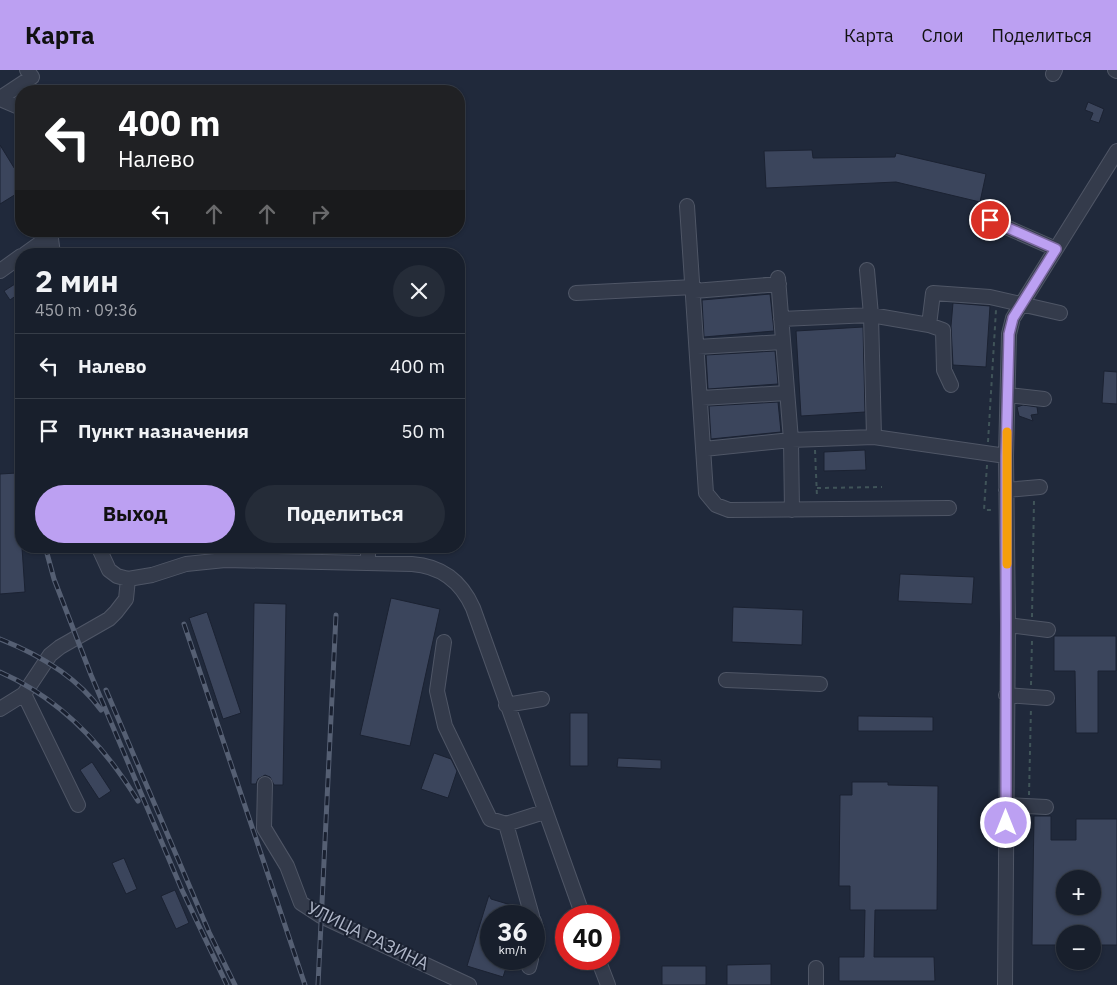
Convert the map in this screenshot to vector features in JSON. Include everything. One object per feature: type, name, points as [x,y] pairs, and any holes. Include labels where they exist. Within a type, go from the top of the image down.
[{"type":"street","points":[[30,72],[31,85]]},
{"type":"street","points":[[15,105],[0,98],[30,72]]},
{"type":"street","points":[[1005,985],[1008,624],[1006,456],[1009,334],[1013,318],[1117,151]]},
{"type":"street","points":[[688,206],[706,493],[716,505],[730,510],[949,508]]},
{"type":"street","points":[[990,220],[1056,249]]},
{"type":"street","points":[[32,248],[45,237]]},
{"type":"street","points":[[0,271],[15,260]]},
{"type":"street","points":[[867,270],[871,315],[874,437]]},
{"type":"street","points":[[576,293],[694,289],[778,281],[791,440],[792,510]]},
{"type":"street","points":[[929,325],[934,293],[997,299],[1022,303],[1060,313]]},
{"type":"street","points":[[781,319],[871,315],[929,325],[943,330],[944,370],[951,385]]},
{"type":"street","points":[[698,347],[783,342]]},
{"type":"street","points":[[700,398],[787,392]]},
{"type":"street","points":[[1008,395],[1044,399]]},
{"type":"street","points":[[704,449],[791,440],[874,437],[1006,456]]},
{"type":"street","points":[[1006,490],[1037,489]]},
{"type":"street","points":[[101,553],[109,570],[116,576],[128,579],[152,575],[186,564],[211,561],[368,562],[424,565],[437,569],[463,589],[473,608],[578,905]]},
{"type":"street","points":[[368,553],[368,562]]},
{"type":"street","points":[[0,709],[24,694],[50,655],[60,647],[109,619],[116,612],[126,599],[128,579]]},
{"type":"street","points":[[1008,624],[1048,630]]},
{"type":"street","points":[[444,642],[438,691],[445,726],[490,819],[506,824],[544,812]]},
{"type":"street","points":[[726,680],[820,684]]},
{"type":"street","points":[[24,694],[78,805]]},
{"type":"street","points":[[1006,695],[1047,698]]},
{"type":"street","points":[[506,705],[542,699]]},
{"type":"street","name":"УЛИЦА РАЗИНА","points":[[265,784],[264,828],[287,866],[301,903],[321,916],[465,984]]},
{"type":"street","points":[[1006,805],[1046,807]]},
{"type":"street","points":[[506,824],[529,905]]},
{"type":"street","points":[[816,968],[816,985]]},
{"type":"street","points":[[602,970],[608,985]]},
{"type":"path","points":[[997,299],[984,510],[1006,510]]},
{"type":"path","points":[[815,439],[818,510]]},
{"type":"path","points":[[817,488],[882,487]]},
{"type":"path","points":[[1029,807],[1032,628],[1037,489]]},
{"type":"building","points":[[1088,102],[1104,109],[1099,123],[1090,120],[1093,113],[1085,110]]},
{"type":"building","points":[[0,145],[15,169],[15,195],[0,204]]},
{"type":"building","points":[[812,150],[813,158],[895,157],[896,153],[986,174],[980,202],[896,182],[766,188],[764,151]]},
{"type":"building","points":[[15,284],[15,296],[10,300],[4,291]]},
{"type":"building","points":[[770,294],[774,331],[704,337],[702,300]]},
{"type":"building","points":[[953,303],[990,306],[986,367],[953,365],[951,326]]},
{"type":"building","points":[[863,327],[865,412],[801,416],[796,331]]},
{"type":"building","points":[[775,351],[778,384],[708,389],[706,355]]},
{"type":"building","points":[[1104,371],[1117,372],[1117,404],[1102,403]]},
{"type":"building","points":[[778,402],[781,432],[711,439],[709,406]]},
{"type":"building","points":[[1023,405],[1037,407],[1038,414],[1031,415],[1033,421],[1019,416],[1017,407]]},
{"type":"building","points":[[865,450],[866,470],[824,471],[824,452]]},
{"type":"building","points":[[15,473],[15,553],[22,553],[25,592],[0,594],[0,474]]},
{"type":"building","points":[[900,574],[974,577],[972,604],[898,601]]},
{"type":"building","points":[[391,598],[440,609],[410,746],[360,735]]},
{"type":"building","points":[[254,603],[286,604],[283,785],[274,785],[270,777],[265,775],[258,779],[256,784],[251,784]]},
{"type":"building","points":[[733,607],[803,610],[802,645],[732,642]]},
{"type":"building","points":[[207,612],[241,713],[223,719],[189,618]]},
{"type":"building","points":[[1054,636],[1116,636],[1116,671],[1098,671],[1098,733],[1076,733],[1075,671],[1054,671]]},
{"type":"building","points":[[570,713],[588,713],[588,766],[570,766]]},
{"type":"building","points":[[858,716],[933,717],[933,731],[858,731]]},
{"type":"building","points":[[434,753],[451,759],[457,771],[448,798],[421,789]]},
{"type":"building","points":[[618,758],[661,760],[661,769],[617,767]]},
{"type":"building","points":[[92,762],[111,791],[99,799],[80,770]]},
{"type":"building","points":[[852,782],[888,782],[888,785],[938,786],[937,910],[875,910],[874,957],[934,957],[935,981],[839,981],[839,957],[864,957],[865,910],[850,910],[850,886],[839,886],[840,795],[852,795]]},
{"type":"building","points":[[1034,816],[1051,816],[1051,840],[1076,840],[1076,819],[1117,819],[1117,945],[1101,945],[1101,925],[1056,925],[1056,945],[1032,945]]},
{"type":"building","points":[[124,858],[137,889],[126,894],[112,863]]},
{"type":"building","points":[[175,890],[189,923],[176,929],[161,896]]},
{"type":"building","points":[[489,895],[491,899],[511,905],[486,905]]},
{"type":"building","points":[[480,924],[480,970],[467,966]]},
{"type":"building","points":[[771,964],[771,985],[727,985],[727,965]]},
{"type":"building","points":[[662,966],[706,966],[706,985],[662,985]]},
{"type":"building","points":[[480,970],[505,970],[503,977]]},
{"type":"railway","points":[[47,553],[54,579],[91,675],[182,890],[227,985]]},
{"type":"railway","points":[[318,985],[336,615]]},
{"type":"railway","points":[[184,624],[305,985]]},
{"type":"railway","points":[[0,639],[42,659],[69,677],[101,710]]},
{"type":"railway","points":[[0,672],[22,683],[62,710],[111,761],[138,801]]},
{"type":"railway","points":[[106,690],[209,932],[235,985]]},
{"type":"slow traffic","points":[[1007,432],[1007,564]]},
{"type":"route","points":[[990,220],[1056,249],[1013,318],[1009,334],[1006,456],[1008,624],[1006,823]]}]
